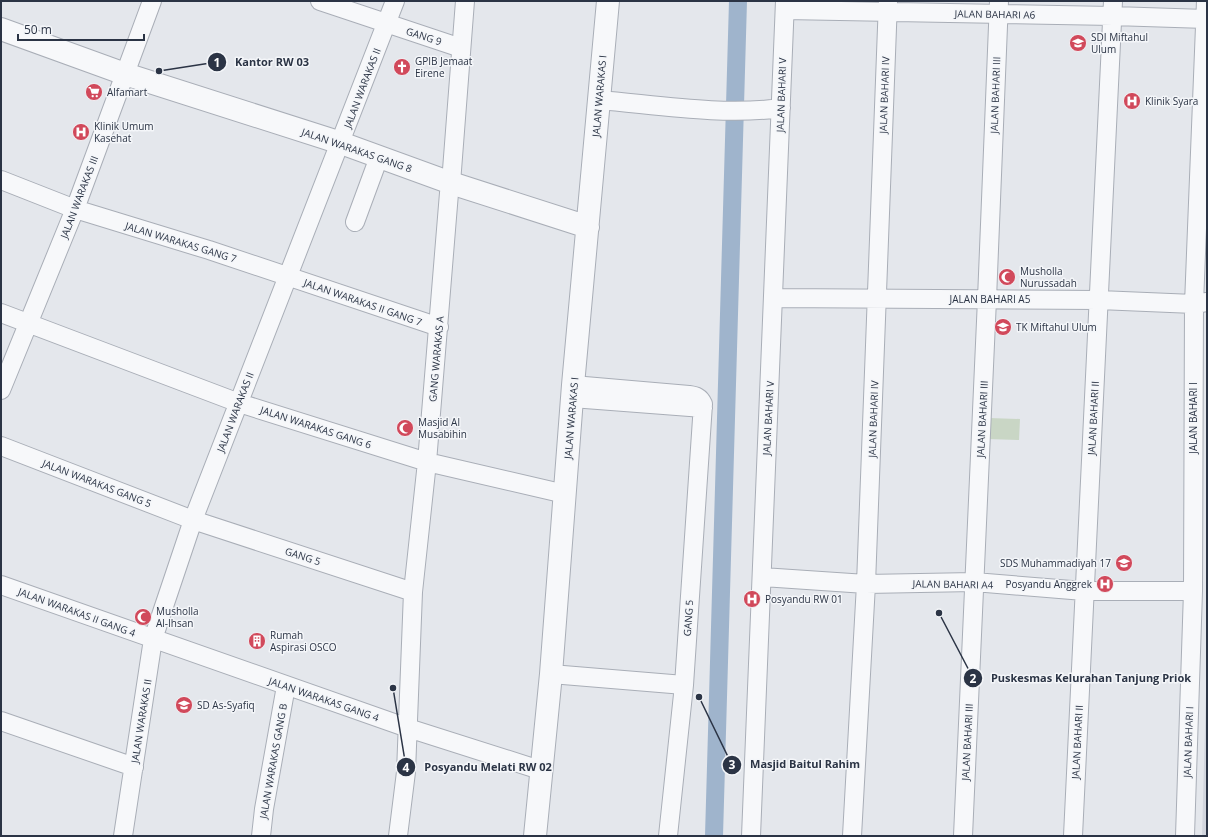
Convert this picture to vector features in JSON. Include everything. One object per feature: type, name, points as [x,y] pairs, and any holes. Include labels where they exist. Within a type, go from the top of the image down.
[{"type":"street","name":"JALAN WARAKAS III","points":[[1,390],[75,209],[152,1]]},
{"type":"street","name":"GANG 9","points":[[320,1],[461,48]]},
{"type":"street","name":"JALAN WARAKAS II","points":[[123,836],[153,639],[193,520],[395,1]]},
{"type":"street","name":"GANG WARAKAS A","points":[[398,836],[406,772],[413,592],[427,462],[439,327],[465,1]]},
{"type":"street","name":"JALAN WARAKAS I","points":[[535,836],[540,770],[551,674],[573,392],[608,1]]},
{"type":"street","name":"JALAN BAHARI I","points":[[1185,836],[1200,303],[1206,1]]},
{"type":"street","name":"JALAN BAHARI A6","points":[[785,6],[1113,8],[1206,19]]},
{"type":"street","name":"JALAN BAHARI V","points":[[751,836],[785,6]]},
{"type":"street","name":"JALAN BAHARI IV","points":[[852,836],[866,584],[888,6]]},
{"type":"street","name":"JALAN BAHARI III","points":[[963,836],[999,7]]},
{"type":"street","name":"JALAN BAHARI II","points":[[1073,836],[1113,8]]},
{"type":"street","name":"JALAN WARAKAS GANG 8","points":[[1,29],[125,74],[341,143],[451,183],[588,227]]},
{"type":"street","points":[[599,100],[725,111],[757,111],[781,108]]},
{"type":"street","points":[[356,222],[379,157]]},
{"type":"street","name":"JALAN WARAKAS GANG 7","points":[[1,180],[75,209],[288,276]]},
{"type":"street","name":"JALAN WARAKAS II GANG 7","points":[[288,276],[439,327]]},
{"type":"street","name":"JALAN BAHARI A5","points":[[774,298],[1099,300],[1200,303]]},
{"type":"street","name":"JALAN WARAKAS GANG 6","points":[[1,313],[239,403],[427,462],[565,494]]},
{"type":"street","name":"GANG 5","points":[[573,392],[689,395],[698,397],[702,404],[684,685],[668,836]]},
{"type":"street","name":"JALAN WARAKAS GANG 5","points":[[1,446],[193,520]]},
{"type":"street","name":"GANG 5","points":[[193,520],[413,592]]},
{"type":"street","name":"JALAN BAHARI A4","points":[[762,577],[866,584],[974,582],[1084,591],[1192,592]]},
{"type":"street","name":"JALAN WARAKAS II GANG 4","points":[[1,585],[153,639]]},
{"type":"street","name":"JALAN WARAKAS GANG 4","points":[[153,639],[408,728],[540,770]]},
{"type":"street","points":[[551,674],[684,685]]},
{"type":"street","name":"JALAN WARAKAS GANG B","points":[[260,836],[286,686]]},
{"type":"street","points":[[1,721],[134,767]]},
{"type":"shaded area","points":[[1207,656],[1207,836],[1202,836]]},
{"type":"green space","points":[[989,418],[1020,419],[1019,440],[987,439]]},
{"type":"waterway","points":[[714,836],[738,1]]},
{"type":"place","name":"SDI Miftahul Ulum","points":[[1078,43]]},
{"type":"place","name":"GPIB Jemaat Eirene","points":[[402,67]]},
{"type":"place","name":"Kantor RW 03","points":[[159,71]]},
{"type":"place","name":"Alfamart","points":[[94,92]]},
{"type":"place","name":"Klinik Syara","points":[[1132,101]]},
{"type":"place","name":"Klinik Umum Kasehat","points":[[81,132]]},
{"type":"place","name":"Musholla Nurussadah","points":[[1007,277]]},
{"type":"place","name":"TK Miftahul Ulum","points":[[1003,327]]},
{"type":"place","name":"Masjid Al Musabihin","points":[[405,428]]},
{"type":"place","name":"SDS Muhammadiyah 17","points":[[1124,563]]},
{"type":"place","name":"Posyandu Anggrek","points":[[1105,584]]},
{"type":"place","name":"Posyandu RW 01","points":[[752,599]]},
{"type":"place","name":"Puskesmas Kelurahan Tanjung Priok","points":[[939,613]]},
{"type":"place","name":"Musholla Al-Ihsan","points":[[143,617]]},
{"type":"place","name":"Rumah Aspirasi OSCO","points":[[257,641]]},
{"type":"place","name":"Posyandu Melati RW 02","points":[[393,688]]},
{"type":"place","name":"Masjid Baitul Rahim","points":[[699,697]]},
{"type":"place","name":"SD As-Syafiq","points":[[184,705]]}]
